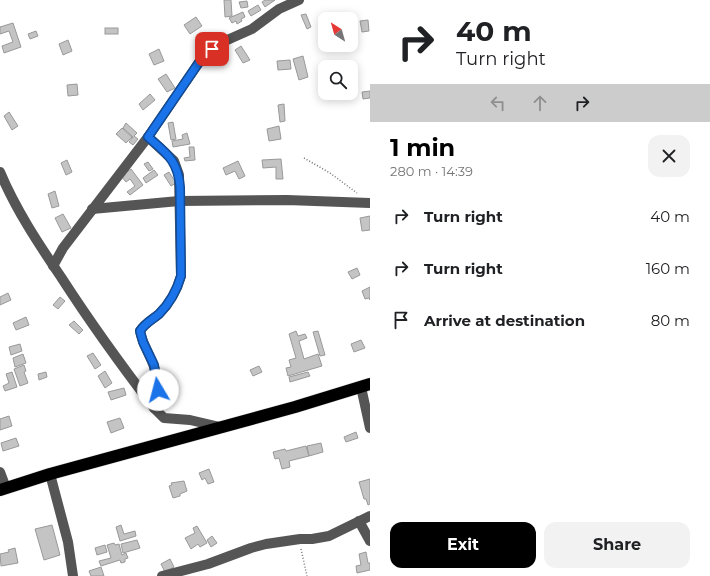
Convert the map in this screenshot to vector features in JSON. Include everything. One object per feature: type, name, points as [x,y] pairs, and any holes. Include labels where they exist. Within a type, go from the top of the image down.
[{"type":"highway","points":[[3,489],[50,474],[366,386]]},
{"type":"street","points":[[53,266],[63,248],[148,137],[202,58],[212,49],[225,41],[252,29],[293,1]]},
{"type":"street","points":[[148,137],[174,161],[179,176],[181,276],[176,289],[167,304],[140,331],[143,342],[154,365],[158,390],[154,408]]},
{"type":"street","points":[[0,172],[10,195],[37,243],[94,327],[154,408],[164,418],[190,420],[220,427]]},
{"type":"street","points":[[92,209],[179,201],[366,200]]},
{"type":"street","points":[[366,386],[370,428]]},
{"type":"street","points":[[0,472],[3,489]]},
{"type":"street","points":[[50,474],[68,542],[73,576]]},
{"type":"street","points":[[162,576],[214,562],[256,547],[300,539],[312,539],[329,536],[370,516]]},
{"type":"street","points":[[359,521],[370,541]]},
{"type":"path","points":[[304,158],[336,176],[366,200]]},
{"type":"path","points":[[300,539],[307,576]]},
{"type":"building","points":[[224,0],[231,0],[232,16],[225,17]]},
{"type":"building","points":[[265,0],[275,0],[265,7],[262,2]]},
{"type":"building","points":[[247,1],[248,7],[241,8],[239,2]]},
{"type":"building","points":[[258,5],[261,10],[251,16],[248,11]]},
{"type":"building","points":[[243,12],[245,17],[241,19],[242,21],[237,24],[236,21],[232,23],[229,18]]},
{"type":"building","points":[[306,14],[311,27],[307,29],[301,15]]},
{"type":"building","points":[[196,17],[202,26],[190,34],[184,25]]},
{"type":"building","points":[[368,20],[369,31],[362,32],[360,21]]},
{"type":"building","points":[[13,23],[21,47],[4,53],[2,46],[13,42],[9,31],[0,34],[0,27]]},
{"type":"building","points":[[105,28],[118,28],[118,34],[105,34]]},
{"type":"building","points":[[36,31],[38,36],[30,39],[28,34]]},
{"type":"building","points":[[68,40],[72,51],[63,55],[59,44]]},
{"type":"building","points":[[241,46],[250,60],[243,63],[235,50]]},
{"type":"building","points":[[159,49],[164,61],[154,65],[149,54]]},
{"type":"building","points":[[303,56],[308,77],[299,80],[293,59]]},
{"type":"building","points":[[290,60],[291,69],[278,70],[277,61]]},
{"type":"building","points":[[166,74],[175,88],[167,92],[158,79]]},
{"type":"building","points":[[77,84],[78,95],[68,96],[67,85]]},
{"type":"building","points":[[370,91],[370,98],[363,99],[362,92]]},
{"type":"building","points":[[150,94],[155,100],[143,110],[139,104]]},
{"type":"building","points":[[284,104],[285,121],[280,122],[278,105]]},
{"type":"building","points":[[9,112],[18,126],[12,130],[4,116]]},
{"type":"building","points":[[173,122],[176,139],[171,140],[168,123]]},
{"type":"building","points":[[126,123],[137,133],[134,136],[138,139],[133,145],[129,142],[133,137],[123,128]]},
{"type":"building","points":[[279,126],[281,139],[269,141],[267,129]]},
{"type":"building","points":[[122,128],[132,137],[126,143],[116,134]]},
{"type":"building","points":[[187,133],[190,144],[173,147],[172,141],[183,139],[182,135]]},
{"type":"building","points":[[189,147],[194,147],[195,160],[185,161],[184,158],[190,157]]},
{"type":"building","points":[[281,159],[283,179],[276,179],[276,167],[263,168],[262,160]]},
{"type":"building","points":[[67,160],[72,172],[66,175],[61,163]]},
{"type":"building","points":[[238,161],[245,176],[239,179],[235,171],[226,175],[223,168]]},
{"type":"building","points":[[148,162],[153,169],[149,171],[144,164]]},
{"type":"building","points":[[131,169],[143,185],[130,195],[127,192],[135,186],[130,179],[126,182],[121,176]]},
{"type":"building","points":[[154,170],[158,175],[146,183],[143,178]]},
{"type":"building","points":[[169,172],[176,183],[171,186],[164,175]]},
{"type":"building","points":[[55,191],[59,206],[52,208],[48,194]]},
{"type":"building","points":[[63,214],[71,228],[62,232],[55,218]]},
{"type":"building","points":[[370,216],[370,230],[362,231],[360,218]]},
{"type":"building","points":[[357,268],[360,275],[352,279],[348,272]]},
{"type":"building","points":[[370,287],[370,300],[369,298],[365,299],[362,291]]},
{"type":"building","points":[[8,293],[11,300],[0,305],[0,297]]},
{"type":"building","points":[[60,297],[65,301],[58,309],[53,305]]},
{"type":"building","points":[[26,317],[29,325],[16,330],[13,323]]},
{"type":"building","points":[[74,321],[83,330],[79,334],[69,325]]},
{"type":"building","points":[[296,331],[298,336],[305,334],[307,338],[299,341],[304,359],[318,354],[322,366],[288,376],[286,368],[291,367],[289,360],[296,358],[289,334]]},
{"type":"building","points":[[318,331],[325,355],[320,356],[313,332]]},
{"type":"building","points":[[361,340],[365,348],[354,352],[351,344]]},
{"type":"building","points":[[20,344],[22,351],[11,355],[9,347]]},
{"type":"building","points":[[93,353],[101,365],[95,369],[87,356]]},
{"type":"building","points":[[23,354],[26,363],[15,367],[13,358]]},
{"type":"building","points":[[24,365],[26,371],[24,372],[28,383],[20,386],[14,369]]},
{"type":"building","points":[[259,366],[262,372],[253,376],[250,370]]},
{"type":"building","points":[[105,371],[112,383],[105,388],[98,376]]},
{"type":"building","points":[[12,372],[17,387],[5,391],[3,386],[9,383],[6,374]]},
{"type":"building","points":[[46,372],[47,377],[39,380],[38,374]]},
{"type":"building","points":[[308,372],[310,376],[290,382],[289,377]]},
{"type":"building","points":[[124,388],[126,395],[111,400],[108,392]]},
{"type":"building","points":[[9,416],[12,426],[0,430],[0,419]]},
{"type":"building","points":[[120,418],[124,428],[111,433],[107,422]]},
{"type":"building","points":[[356,432],[358,438],[346,442],[344,437]]},
{"type":"building","points":[[16,438],[19,446],[3,451],[1,443]]},
{"type":"building","points":[[321,443],[323,452],[309,456],[307,446]]},
{"type":"building","points":[[306,446],[309,456],[289,461],[290,467],[282,469],[279,458],[275,459],[273,452],[285,449],[286,451]]},
{"type":"building","points":[[209,469],[214,482],[208,484],[205,478],[202,480],[199,473]]},
{"type":"building","points":[[370,479],[370,504],[368,505],[366,499],[364,499],[359,482]]},
{"type":"building","points":[[184,481],[187,491],[180,494],[180,496],[173,498],[169,486],[172,485],[171,483]]},
{"type":"building","points":[[52,525],[60,555],[44,560],[35,529]]},
{"type":"building","points":[[121,525],[124,534],[135,531],[136,536],[120,541],[116,527]]},
{"type":"building","points":[[197,526],[207,543],[200,547],[198,544],[191,549],[185,538],[195,533],[193,528]]},
{"type":"building","points":[[212,536],[217,543],[211,547],[207,540]]},
{"type":"building","points":[[137,540],[140,548],[123,553],[121,544]]},
{"type":"building","points":[[114,543],[115,545],[119,544],[122,555],[126,553],[128,558],[125,559],[125,562],[121,563],[120,560],[101,566],[99,561],[111,558],[107,545]]},
{"type":"building","points":[[105,545],[107,552],[97,555],[95,548]]},
{"type":"building","points":[[15,548],[18,563],[1,566],[0,554],[9,552],[8,550]]},
{"type":"building","points":[[366,552],[368,563],[370,563],[370,570],[357,573],[356,566],[361,565],[359,554]]},
{"type":"building","points":[[170,559],[174,567],[165,572],[161,564]]},
{"type":"building","points":[[101,567],[104,576],[91,576],[89,571]]},
{"type":"route","points":[[158,390],[154,365],[143,342],[140,331],[167,304],[180,282],[180,187],[179,176],[174,161],[148,137],[202,58],[212,49]]}]
